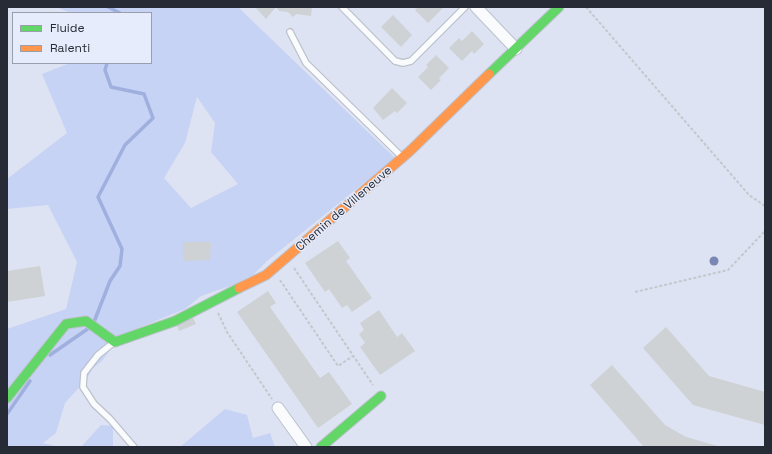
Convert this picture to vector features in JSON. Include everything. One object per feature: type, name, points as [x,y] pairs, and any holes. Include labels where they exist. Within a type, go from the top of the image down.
[{"type":"street","points":[[476,7],[516,49]]},
{"type":"street","name":"Chemin de Villeneuve","points":[[115,342],[175,321],[245,287],[266,275],[403,158],[559,7]]},
{"type":"street","points":[[7,398],[66,324],[90,323],[115,342]]},
{"type":"street","points":[[322,447],[381,396]]},
{"type":"street","points":[[278,408],[306,447]]},
{"type":"lane","points":[[342,7],[395,61],[403,63],[410,62],[465,7]]},
{"type":"lane","points":[[290,32],[306,63],[403,158]]},
{"type":"lane","points":[[115,342],[98,355],[84,373],[83,387],[94,404],[110,419],[134,447]]},
{"type":"path","points":[[586,7],[749,195],[765,206]]},
{"type":"path","points":[[635,292],[728,270],[765,231]]},
{"type":"path","points":[[293,265],[381,396]]},
{"type":"path","points":[[290,273],[296,269]]},
{"type":"path","points":[[285,276],[280,280],[338,366],[353,356]]},
{"type":"path","points":[[220,298],[218,315],[227,332],[278,408]]},
{"type":"shaded area","points":[[56,7],[238,7],[395,158],[267,261],[253,275],[230,286],[201,296],[185,309],[121,335],[102,361],[93,368],[86,380],[65,403],[56,433],[43,443],[59,447],[7,447],[7,329],[66,309],[77,262],[48,205],[7,209],[7,179],[67,133],[42,74],[67,64],[152,64],[152,12],[68,12]],"holes":[[[197,97],[215,123],[211,152],[238,184],[191,208],[164,178],[185,143]]]},
{"type":"shaded area","points":[[225,409],[247,415],[253,438],[270,433],[275,447],[180,447]]},
{"type":"shaded area","points":[[101,425],[113,426],[113,447],[81,447]]},
{"type":"building","points":[[255,7],[276,7],[266,19]]},
{"type":"building","points":[[276,7],[312,7],[311,16],[296,14],[293,17],[288,12],[279,11]]},
{"type":"building","points":[[418,7],[444,7],[428,23],[415,10]]},
{"type":"building","points":[[393,15],[412,35],[401,47],[381,27]]},
{"type":"building","points":[[472,31],[484,44],[474,54],[472,51],[462,61],[449,48],[459,38],[462,41]]},
{"type":"building","points":[[436,55],[449,68],[439,78],[441,80],[431,90],[418,77],[428,67],[426,65]]},
{"type":"building","points":[[392,88],[407,103],[397,113],[395,111],[383,120],[373,108]]},
{"type":"building","points":[[338,241],[350,258],[346,261],[372,298],[352,312],[347,305],[342,308],[329,289],[325,292],[305,263]]},
{"type":"building","points":[[183,242],[211,242],[210,260],[183,261]]},
{"type":"building","points":[[40,266],[45,296],[7,302],[7,271]]},
{"type":"building","points":[[268,291],[276,303],[270,307],[320,378],[329,372],[352,404],[318,428],[237,312]]},
{"type":"building","points":[[379,310],[397,337],[402,333],[415,351],[380,375],[360,347],[365,343],[359,334],[364,330],[360,323]]},
{"type":"building","points":[[192,316],[196,324],[179,331],[176,322]]},
{"type":"building","points":[[666,327],[709,376],[765,392],[765,425],[693,405],[643,348]]},
{"type":"building","points":[[612,365],[665,425],[686,437],[721,447],[644,447],[590,385]]},
{"type":"waterway","points":[[108,7],[118,12]]},
{"type":"waterway","points":[[94,322],[110,281],[120,266],[122,249],[98,197],[125,145],[153,118],[144,94],[111,87],[105,70],[107,64]]},
{"type":"waterway","points":[[50,355],[89,328]]},
{"type":"waterway","points":[[7,414],[30,381]]},
{"type":"traffic: fast","points":[[489,74],[559,7]]},
{"type":"traffic: fast","points":[[7,398],[66,324],[86,321],[115,342],[175,321],[239,288]]},
{"type":"traffic: fast","points":[[321,447],[381,396]]},
{"type":"traffic: slow","points":[[239,288],[266,275],[410,151],[489,74]]}]
